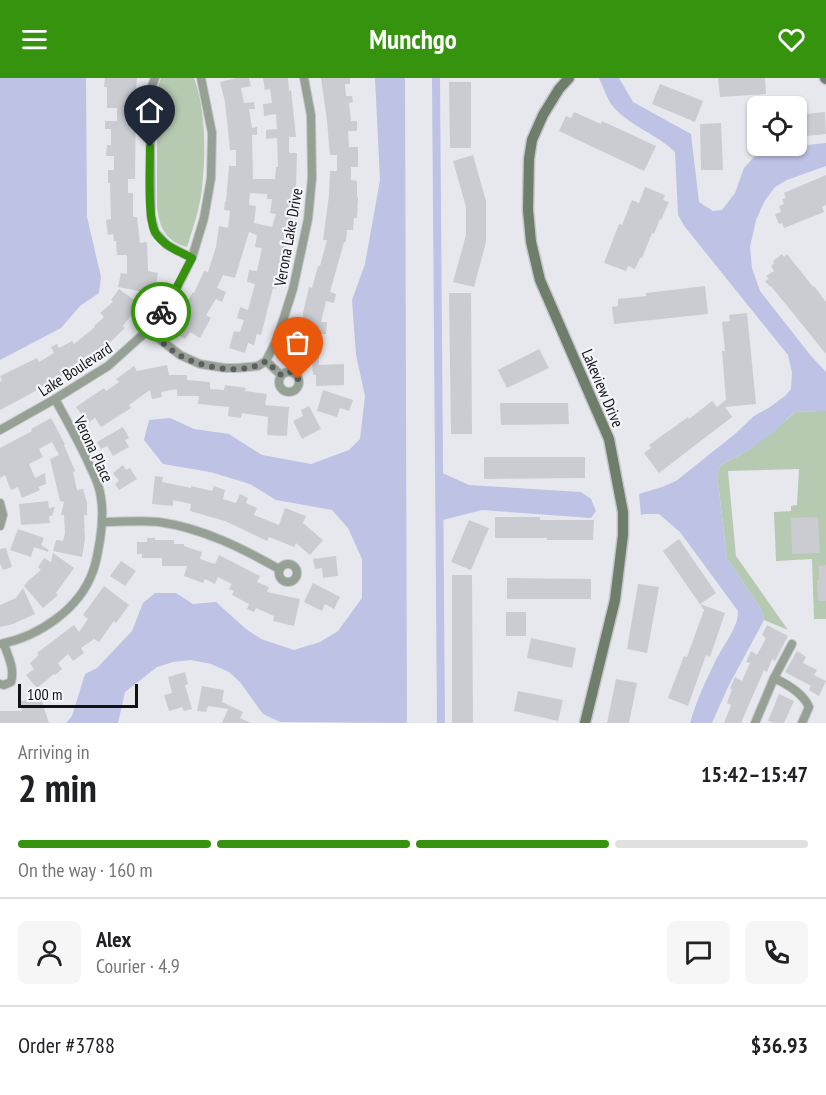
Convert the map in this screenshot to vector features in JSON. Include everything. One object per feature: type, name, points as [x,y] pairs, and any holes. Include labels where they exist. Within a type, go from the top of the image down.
[{"type":"street","points":[[155,78],[150,102],[151,216],[155,232],[167,245],[192,258]]},
{"type":"street","name":"Lake Boulevard","points":[[0,430],[56,399],[108,366],[148,330],[172,296],[192,258],[204,218],[211,178],[212,133],[201,78]]},
{"type":"street","name":"Verona Lake Drive","points":[[266,361],[277,339],[293,289],[308,219],[312,178],[311,115],[304,78]]},
{"type":"street","name":"Lakeview Drive","points":[[569,78],[559,89],[543,115],[532,140],[529,159],[528,210],[531,242],[540,280],[609,439],[623,512],[623,534],[615,600],[585,723]]},
{"type":"street","points":[[148,330],[180,355],[200,364],[237,368],[258,366],[266,361],[281,375]]},
{"type":"street","name":"Verona Place","points":[[0,684],[11,682],[13,676],[12,667],[2,644],[30,635],[45,627],[68,609],[87,584],[94,570],[103,522],[98,484],[84,451],[56,399]]},
{"type":"street","points":[[0,503],[3,515],[0,526]]},
{"type":"street","points":[[103,522],[157,522],[184,527],[221,538],[279,569]]},
{"type":"street","points":[[755,723],[774,678],[792,644]]},
{"type":"street","points":[[774,678],[801,695],[806,701],[808,707],[802,723]]},
{"type":"green space","points":[[161,78],[194,78],[201,104],[204,133],[203,175],[200,203],[187,247],[168,237],[158,214],[157,89]]},
{"type":"green space","points":[[826,411],[826,619],[814,619],[812,559],[776,561],[774,512],[791,511],[791,506],[797,505],[799,469],[728,471],[736,556],[788,630],[764,620],[761,609],[727,558],[717,474],[721,465],[749,450],[796,412]]},
{"type":"water","points":[[0,78],[86,78],[87,217],[101,277],[99,293],[80,306],[61,328],[0,360]]},
{"type":"water","points":[[375,78],[405,78],[407,723],[280,722],[263,714],[240,682],[229,672],[211,664],[191,660],[157,667],[125,692],[118,723],[66,723],[72,716],[85,674],[97,668],[132,631],[143,603],[155,593],[176,593],[193,604],[216,602],[246,629],[261,639],[294,650],[320,642],[338,631],[362,598],[362,559],[348,528],[332,510],[276,500],[250,484],[210,472],[163,464],[144,440],[149,420],[170,418],[194,429],[229,434],[262,455],[311,464],[349,450],[360,439],[365,396],[356,355],[352,300],[365,264],[380,180]]},
{"type":"water","points":[[599,78],[619,78],[633,102],[691,134],[699,202],[713,211],[722,210],[735,193],[744,168],[754,157],[807,156],[807,145],[826,143],[826,166],[787,180],[775,187],[764,202],[756,220],[750,247],[752,268],[760,291],[826,372],[826,411],[796,412],[749,450],[721,465],[717,474],[727,558],[761,609],[764,620],[728,687],[712,723],[690,723],[708,677],[736,624],[738,611],[680,532],[659,514],[641,515],[639,494],[676,481],[754,416],[785,396],[791,389],[792,373],[788,355],[685,227],[678,215],[675,152],[618,112],[609,101]]},
{"type":"water","points":[[438,471],[469,485],[581,492],[591,499],[596,511],[591,518],[482,510],[439,521]]},
{"type":"building","points":[[105,78],[137,78],[135,179],[128,179],[128,193],[133,193],[133,217],[137,217],[140,243],[147,242],[148,271],[158,273],[154,294],[118,287],[121,273],[127,274],[127,255],[117,255],[116,241],[114,241],[113,234],[108,235],[106,220],[111,219],[108,170],[114,170],[114,156],[106,156],[107,145],[111,145],[111,129],[105,129],[105,121],[117,121],[117,108],[107,108]]},
{"type":"building","points":[[249,78],[251,86],[241,88],[244,103],[254,102],[255,109],[249,109],[252,128],[257,127],[257,135],[252,135],[253,179],[275,179],[276,167],[278,167],[277,138],[266,139],[266,130],[277,129],[276,114],[264,116],[263,104],[272,103],[270,89],[265,90],[263,78],[288,78],[296,137],[289,137],[289,153],[297,153],[293,221],[276,289],[273,288],[261,335],[257,334],[254,345],[248,343],[245,353],[229,348],[234,331],[240,332],[244,320],[237,318],[240,307],[248,310],[255,284],[247,282],[249,270],[257,271],[262,248],[255,247],[257,235],[249,232],[235,278],[223,275],[217,288],[226,292],[222,302],[216,299],[206,315],[211,318],[200,338],[190,332],[185,339],[169,330],[194,293],[204,271],[208,272],[216,247],[219,226],[228,228],[230,211],[224,210],[229,166],[236,166],[236,150],[230,150],[225,102],[220,82]],"holes":[[[250,193],[267,194],[267,199],[272,199],[270,213],[276,214],[272,227],[254,223],[256,206],[249,205]]]},
{"type":"building","points":[[321,78],[350,78],[350,84],[345,84],[346,96],[352,96],[353,102],[349,103],[351,121],[357,121],[357,131],[348,131],[349,147],[358,147],[358,167],[351,167],[351,180],[357,181],[358,198],[357,218],[354,218],[353,230],[347,230],[346,242],[344,242],[330,292],[336,294],[334,303],[326,301],[321,322],[327,322],[326,334],[319,334],[319,365],[344,364],[344,385],[316,386],[312,360],[302,360],[302,348],[295,348],[295,342],[297,322],[303,322],[309,287],[312,288],[327,240],[323,240],[330,171],[337,171],[337,155],[330,155]]},
{"type":"building","points":[[718,78],[765,78],[766,94],[720,97]]},
{"type":"building","points":[[449,82],[471,82],[471,148],[450,148]]},
{"type":"building","points":[[660,84],[703,101],[695,122],[652,104]]},
{"type":"building","points":[[574,112],[601,124],[602,121],[656,146],[644,171],[559,131],[566,116],[571,118]]},
{"type":"building","points":[[825,112],[826,134],[807,136],[807,114]]},
{"type":"building","points":[[721,123],[723,170],[701,170],[700,124]]},
{"type":"building","points":[[473,155],[486,201],[486,242],[474,287],[453,282],[466,235],[466,207],[453,161]]},
{"type":"building","points":[[826,175],[826,205],[822,207],[824,212],[784,228],[782,223],[779,224],[775,214],[781,212],[779,206],[784,204],[782,199],[786,198],[784,193]]},
{"type":"building","points":[[645,187],[665,195],[663,200],[669,202],[654,234],[652,233],[642,258],[635,269],[628,266],[626,271],[604,263],[619,224],[622,225],[632,200],[639,203]]},
{"type":"building","points":[[782,254],[784,257],[787,254],[826,302],[826,354],[765,281],[769,279],[766,276],[774,271],[771,266],[773,261]]},
{"type":"building","points":[[705,286],[708,314],[614,324],[612,307],[618,306],[618,299]]},
{"type":"building","points":[[119,289],[144,307],[136,317],[132,314],[123,326],[125,328],[83,364],[0,410],[0,382],[2,381],[0,376],[37,358],[39,362],[54,353],[51,347],[57,344],[59,348],[72,341],[74,344],[104,317],[100,313],[113,302],[111,300]]},
{"type":"building","points":[[449,293],[471,293],[472,434],[451,434]]},
{"type":"building","points":[[747,313],[756,404],[725,407],[732,417],[659,473],[644,453],[651,448],[649,445],[712,401],[717,407],[726,400],[722,322],[730,321],[729,315]]},
{"type":"building","points":[[539,349],[549,368],[507,388],[498,370]]},
{"type":"building","points":[[167,365],[169,375],[187,375],[187,380],[210,382],[210,389],[224,390],[225,385],[246,388],[245,391],[267,394],[265,405],[289,407],[287,436],[267,435],[268,417],[242,413],[241,418],[228,416],[229,407],[198,404],[199,396],[177,396],[177,389],[161,392],[162,397],[152,399],[150,390],[129,405],[131,408],[101,427],[95,418],[88,423],[76,407],[104,388],[106,391],[119,382],[116,379],[134,366],[137,371]]},
{"type":"building","points":[[323,390],[353,400],[349,411],[340,408],[337,417],[317,411]]},
{"type":"building","points":[[500,403],[568,403],[569,424],[501,425]]},
{"type":"building","points":[[309,406],[321,429],[302,439],[293,421],[303,416],[301,410]]},
{"type":"building","points":[[51,418],[65,444],[75,471],[73,472],[77,490],[83,489],[87,503],[87,515],[84,515],[85,539],[82,557],[53,551],[56,540],[63,541],[65,533],[64,515],[61,515],[64,502],[60,501],[50,459],[59,455],[52,442],[39,449],[43,457],[29,464],[35,478],[45,473],[46,484],[38,487],[40,490],[22,498],[18,487],[11,490],[5,475],[0,478],[0,448]]},
{"type":"building","points":[[123,427],[129,438],[125,440],[129,447],[113,456],[107,446],[101,449],[97,442]]},
{"type":"building","points":[[484,457],[585,457],[585,478],[484,479]]},
{"type":"building","points":[[123,465],[126,470],[130,468],[137,479],[119,490],[115,484],[119,481],[113,473]]},
{"type":"building","points":[[155,476],[163,477],[162,482],[191,488],[191,486],[212,491],[214,486],[225,490],[223,499],[236,503],[240,494],[248,498],[246,503],[257,508],[254,515],[279,525],[285,508],[306,516],[303,523],[323,540],[310,555],[296,543],[294,547],[269,537],[267,541],[225,521],[190,511],[191,504],[173,500],[173,506],[152,504]]},
{"type":"building","points":[[48,501],[49,508],[55,507],[52,516],[49,516],[50,523],[21,525],[19,504]]},
{"type":"building","points":[[495,517],[594,520],[593,540],[495,538]]},
{"type":"building","points":[[818,517],[820,553],[792,554],[791,518]]},
{"type":"building","points":[[469,520],[489,528],[471,570],[451,562]]},
{"type":"building","points":[[18,529],[44,538],[41,545],[49,550],[48,552],[34,547],[31,557],[10,550]]},
{"type":"building","points":[[147,538],[174,540],[174,544],[184,544],[184,546],[202,552],[200,559],[215,564],[219,555],[260,576],[257,582],[269,587],[267,592],[300,599],[294,626],[273,621],[274,616],[256,608],[254,612],[247,609],[249,604],[232,595],[234,591],[229,589],[232,584],[218,577],[215,584],[205,579],[203,583],[184,576],[187,566],[162,566],[162,558],[142,558],[142,554],[137,554],[137,542],[147,542]]},
{"type":"building","points":[[679,539],[716,593],[700,604],[725,613],[710,657],[706,655],[688,706],[668,698],[684,656],[687,657],[704,610],[663,551]]},
{"type":"building","points":[[6,548],[12,567],[3,570],[0,564],[0,549]]},
{"type":"building","points":[[53,553],[74,568],[56,593],[58,595],[43,608],[24,586],[41,570],[38,567],[44,558],[51,562]]},
{"type":"building","points":[[336,556],[338,576],[323,578],[322,568],[315,569],[313,559]]},
{"type":"building","points":[[121,561],[136,571],[125,586],[110,576]]},
{"type":"building","points":[[826,565],[826,601],[818,601],[819,566]]},
{"type":"building","points":[[452,575],[472,575],[473,723],[452,723]]},
{"type":"building","points":[[507,578],[591,579],[591,599],[507,599]]},
{"type":"building","points":[[313,583],[340,597],[334,609],[325,604],[322,611],[304,602]]},
{"type":"building","points":[[638,584],[659,587],[647,653],[627,649]]},
{"type":"building","points":[[104,586],[129,605],[99,642],[94,639],[81,648],[84,653],[73,661],[68,654],[58,663],[62,669],[37,688],[26,675],[34,669],[30,663],[39,655],[37,653],[74,625],[79,632],[88,619],[83,615]]},
{"type":"building","points":[[23,588],[35,614],[0,627],[0,605],[16,598]]},
{"type":"building","points":[[506,612],[526,612],[526,636],[506,636]]},
{"type":"building","points":[[767,625],[788,636],[775,661],[772,659],[767,672],[764,670],[741,723],[724,723],[731,705],[727,703],[732,689],[730,688],[735,677],[742,681],[750,663],[746,662],[751,651],[757,655],[766,638],[762,635]]},
{"type":"building","points":[[531,638],[576,648],[572,668],[527,658]]},
{"type":"building","points":[[797,651],[806,657],[803,663],[817,670],[814,675],[826,681],[819,696],[809,690],[811,686],[785,672]]},
{"type":"building","points":[[185,672],[188,684],[185,685],[192,709],[184,711],[182,707],[169,711],[164,695],[172,693],[168,677]]},
{"type":"building","points":[[616,679],[637,683],[629,723],[607,723]]},
{"type":"building","points":[[202,686],[224,690],[222,702],[243,712],[240,718],[251,723],[222,723],[228,709],[208,706],[206,712],[197,711]]},
{"type":"building","points":[[518,691],[563,700],[558,721],[514,711]]},
{"type":"building","points":[[779,694],[794,701],[784,723],[774,723],[768,721]]},
{"type":"building","points":[[40,696],[49,723],[0,723],[0,711],[22,711],[19,702]]},
{"type":"waterway","points":[[436,78],[441,723]]},
{"type":"way so far","points":[[161,312],[148,330],[180,355],[200,364],[225,368],[254,367],[266,361],[281,375],[292,372],[298,379]]},
{"type":"route","points":[[150,147],[151,216],[155,232],[167,245],[192,258],[161,312]]}]
